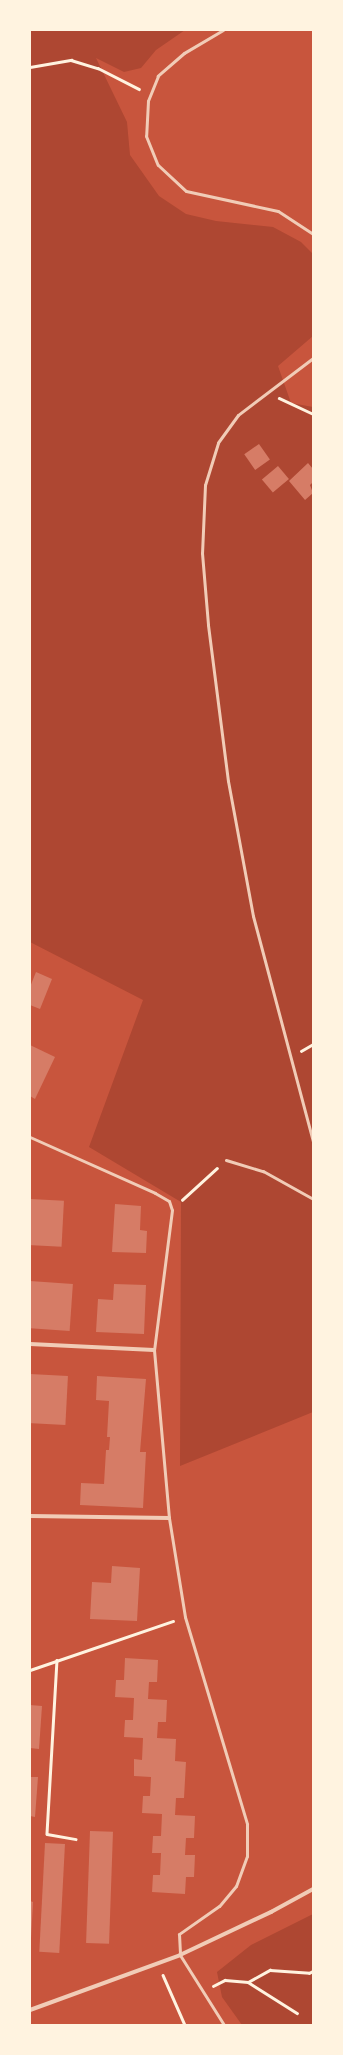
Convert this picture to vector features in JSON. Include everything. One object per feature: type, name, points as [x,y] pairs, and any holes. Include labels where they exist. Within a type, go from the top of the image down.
[{"type":"street","points":[[30,1344],[154,1350]]},
{"type":"street","points":[[30,1516],[169,1518]]},
{"type":"street","points":[[30,2010],[158,1964],[271,1912],[313,1889]]},
{"type":"lane","points":[[223,30],[184,53],[158,76],[151,94],[146,136],[158,165],[186,191],[278,211],[313,234]]},
{"type":"lane","points":[[313,358],[238,415],[218,443],[204,485],[202,553],[208,625],[228,781],[253,916],[313,1142]]},
{"type":"lane","points":[[30,1137],[155,1193],[169,1201],[172,1210],[154,1350],[169,1518],[185,1616],[247,1824],[247,1856],[236,1886],[219,1906],[179,1934],[180,1954],[224,2025]]},
{"type":"lane","points":[[226,1160],[263,1171],[313,1199]]},
{"type":"path","points":[[30,67],[71,60],[98,68],[151,94]]},
{"type":"path","points":[[268,392],[313,414]]},
{"type":"path","points":[[172,1210],[226,1160]]},
{"type":"path","points":[[30,1670],[185,1616]]},
{"type":"path","points":[[57,1660],[47,1834],[76,1838]]},
{"type":"path","points":[[158,1964],[185,2025]]},
{"type":"path","points":[[248,1982],[270,1970],[313,1971]]},
{"type":"path","points":[[202,1991],[225,1980],[248,1982],[298,2014]]},
{"type":"shaded area","points":[[30,30],[185,30],[156,50],[141,68],[124,72],[96,58],[127,122],[130,155],[159,196],[186,214],[216,221],[273,227],[301,242],[313,254],[313,336],[278,366],[291,403],[313,407],[313,1412],[180,1466],[181,1202],[89,1147],[143,1000],[30,942]]},
{"type":"shaded area","points":[[313,1914],[313,2025],[242,2025],[222,1997],[217,1972],[251,1945]]},
{"type":"building","points":[[259,444],[270,460],[255,470],[244,454]]},
{"type":"building","points":[[308,463],[313,469],[313,482],[310,485],[313,493],[305,500],[289,481]]},
{"type":"building","points":[[278,466],[289,479],[273,493],[262,479]]},
{"type":"building","points":[[36,972],[52,979],[40,1009],[30,1005],[30,987]]},
{"type":"building","points":[[30,1045],[55,1057],[35,1099],[30,1096]]},
{"type":"building","points":[[30,1199],[64,1201],[62,1247],[30,1245]]},
{"type":"building","points":[[115,1204],[141,1206],[140,1230],[147,1231],[146,1253],[112,1252]]},
{"type":"building","points":[[30,1281],[73,1284],[70,1331],[30,1328]]},
{"type":"building","points":[[114,1284],[146,1285],[144,1334],[96,1332],[98,1299],[113,1300]]},
{"type":"building","points":[[30,1374],[68,1376],[65,1425],[30,1423]]},
{"type":"building","points":[[97,1376],[146,1379],[140,1452],[146,1452],[143,1508],[80,1505],[81,1483],[104,1484],[106,1450],[109,1450],[110,1437],[107,1437],[109,1401],[96,1400]]},
{"type":"building","points":[[112,1566],[140,1568],[137,1621],[90,1619],[92,1582],[111,1583]]},
{"type":"building","points":[[125,1658],[158,1660],[157,1682],[149,1682],[148,1699],[167,1700],[166,1722],[158,1722],[157,1738],[176,1739],[175,1761],[186,1762],[184,1798],[176,1798],[175,1815],[195,1816],[194,1838],[186,1838],[185,1855],[195,1855],[194,1877],[186,1877],[185,1894],[152,1892],[153,1875],[160,1875],[161,1853],[152,1853],[153,1836],[161,1836],[162,1814],[142,1813],[143,1796],[150,1796],[151,1777],[134,1776],[134,1759],[142,1760],[143,1738],[124,1737],[125,1720],[133,1720],[134,1698],[115,1697],[116,1680],[124,1680]]},
{"type":"building","points":[[30,1705],[42,1706],[39,1749],[30,1748]]},
{"type":"building","points":[[30,1777],[38,1777],[35,1817],[30,1816]]},
{"type":"building","points":[[90,1831],[113,1832],[109,1944],[86,1943]]},
{"type":"building","points":[[45,1843],[65,1844],[59,1953],[39,1952]]},
{"type":"building","points":[[30,1901],[33,1902],[31,1938],[30,1938]]}]
